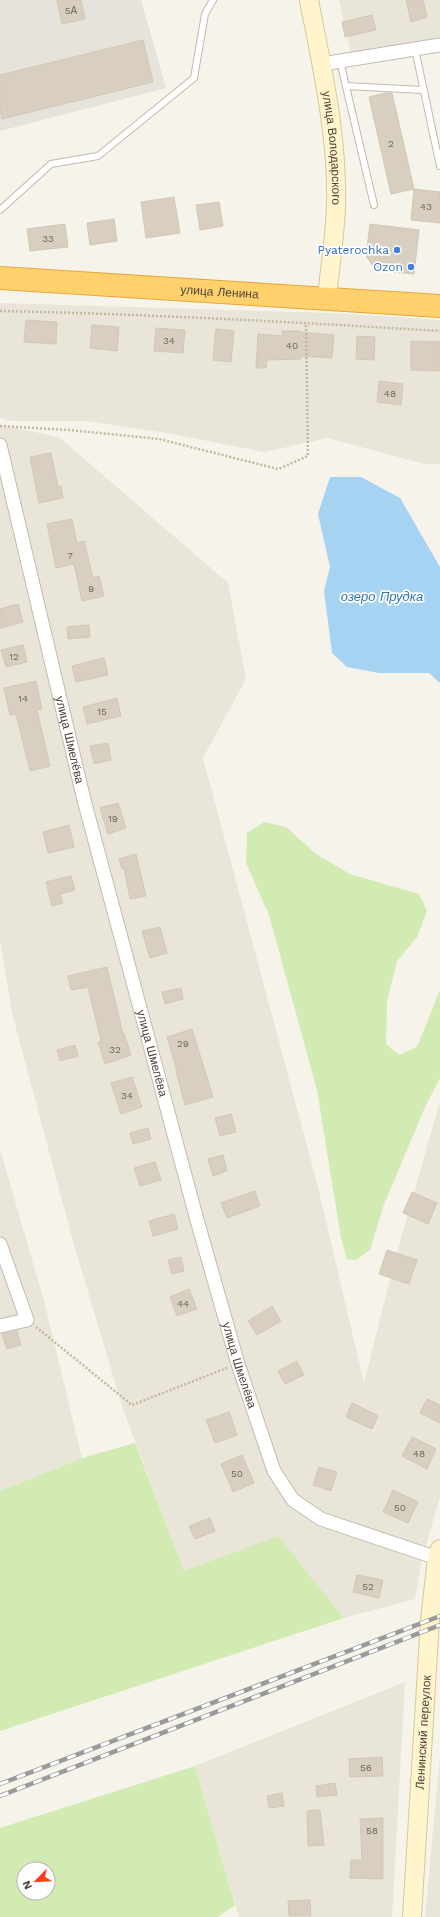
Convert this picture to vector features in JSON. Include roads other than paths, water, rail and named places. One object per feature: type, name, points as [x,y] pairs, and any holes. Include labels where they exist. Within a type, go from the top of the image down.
[{"type":"highway","name":"улица Ленина","points":[[0,278],[327,297],[440,306]]},
{"type":"main road","name":"улица Володарского","points":[[309,0],[322,64],[334,141],[336,206],[327,297]]},
{"type":"main road","name":"Ленинский переулок","points":[[412,1917],[430,1620],[438,1554]]},
{"type":"street","points":[[322,64],[440,45]]},
{"type":"street","name":"улица Шмелёва","points":[[0,445],[84,800],[195,1213],[238,1364],[274,1471],[293,1500],[321,1519],[438,1554]]},
{"type":"street","points":[[0,1244],[27,1320],[0,1326]]},
{"type":"lane","points":[[0,210],[51,164],[98,156],[194,78],[205,14],[213,0]]},
{"type":"lane","points":[[414,49],[440,166]]},
{"type":"lane","points":[[340,61],[374,205]]},
{"type":"lane","points":[[346,86],[423,90]]},
{"type":"water","name":"озеро Прудка","points":[[330,477],[361,477],[400,498],[440,567],[440,683],[429,673],[379,673],[347,667],[332,653],[324,591],[330,567],[318,514]]},
{"type":"railway","points":[[0,1784],[440,1616]]},
{"type":"railway","points":[[0,1796],[440,1625]]},
{"type":"place","name":"Pyaterochka","points":[[397,250]]},
{"type":"place","name":"Ozon","points":[[411,267]]}]
